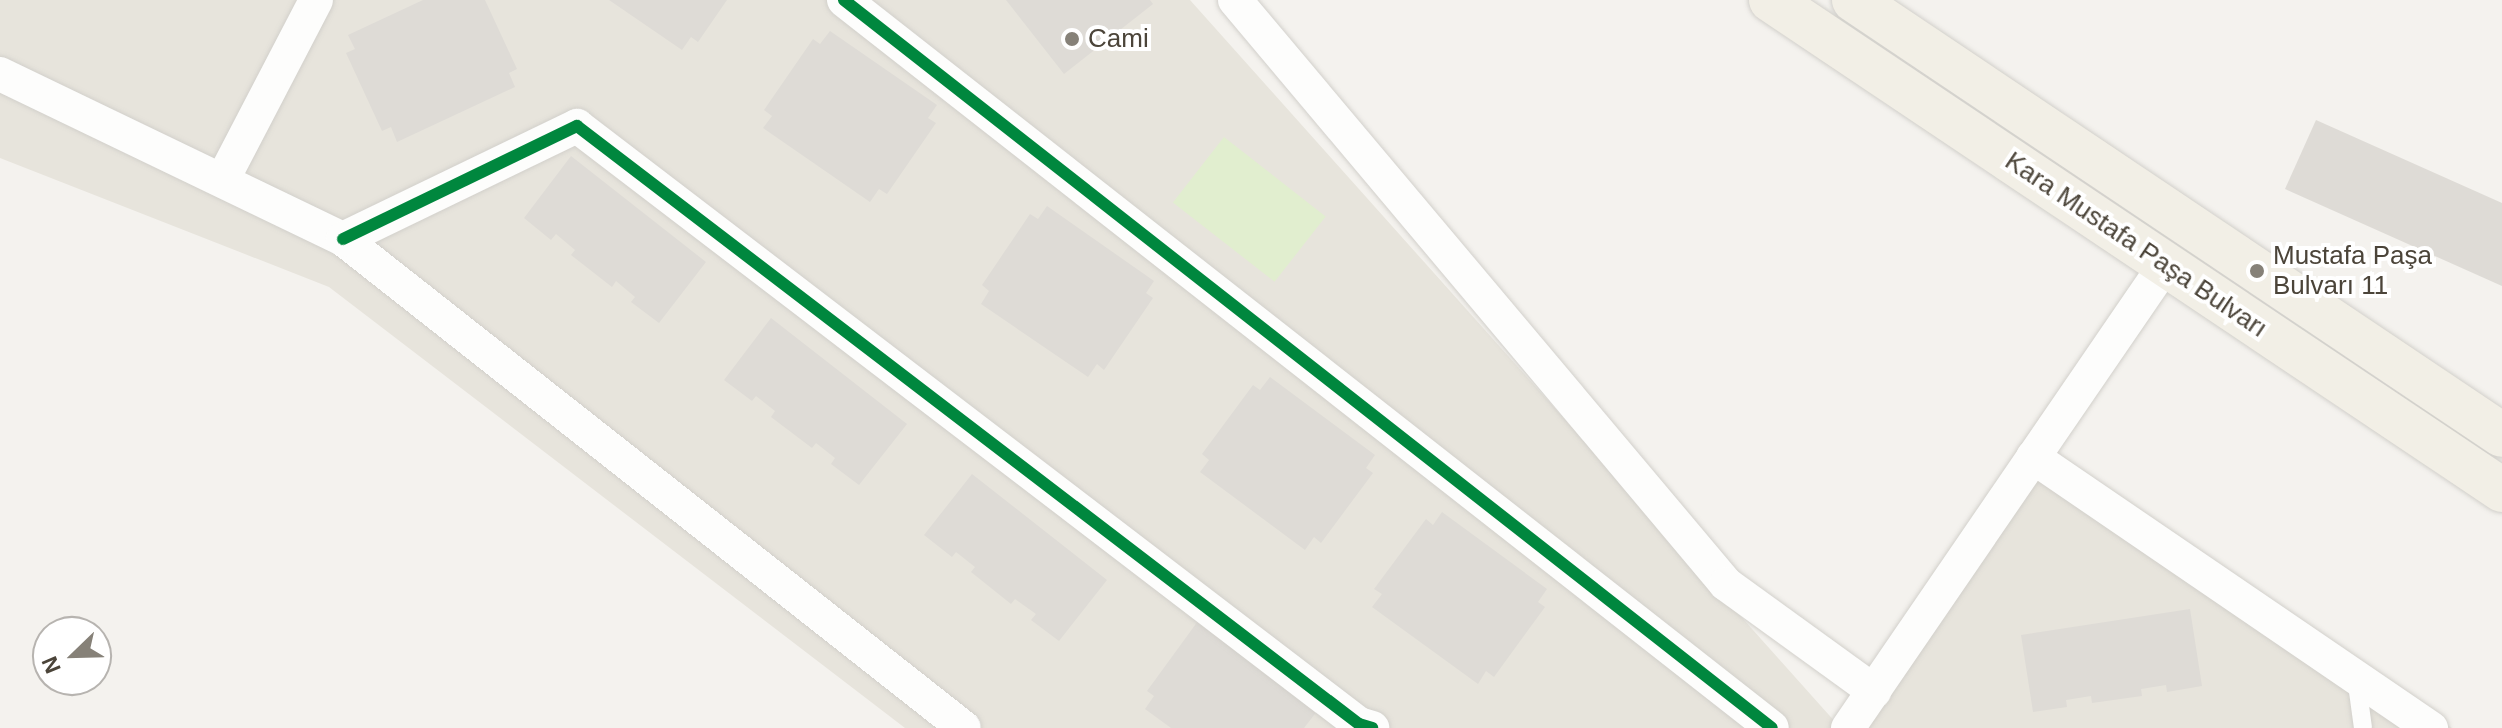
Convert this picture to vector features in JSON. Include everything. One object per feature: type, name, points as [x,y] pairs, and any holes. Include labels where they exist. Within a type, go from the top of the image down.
[{"type":"main road","name":"Kara Mustafa Paşa Bulvarı","points":[[1771,0],[2502,490]]},
{"type":"main road","name":"Kara Mustafa Paşa Bulvarı","points":[[1854,0],[2502,435]]},
{"type":"street","points":[[224,177],[316,0]]},
{"type":"street","points":[[844,0],[1772,728]]},
{"type":"street","points":[[1235,0],[1726,584],[1874,691]]},
{"type":"street","points":[[0,74],[224,177],[343,239],[964,728]]},
{"type":"street","points":[[343,239],[577,126],[1363,727]]},
{"type":"street","points":[[1848,728],[2165,265]]},
{"type":"street","points":[[2033,457],[2431,728]]},
{"type":"lane","points":[[2356,677],[2363,728]]},
{"type":"shaded area","points":[[0,0],[1190,0],[1837,724],[2025,442],[2452,728],[905,728],[329,287],[0,158]]},
{"type":"green space","points":[[1224,137],[1326,216],[1275,282],[1173,202]]},
{"type":"building","points":[[423,0],[485,0],[517,69],[509,73],[515,87],[397,142],[391,127],[382,131],[346,53],[355,49],[348,35]]},
{"type":"building","points":[[609,0],[727,0],[698,42],[691,37],[682,50]]},
{"type":"building","name":"Cami","points":[[1006,0],[1150,0],[1153,4],[1064,74]]},
{"type":"building","points":[[830,31],[937,105],[928,118],[936,123],[887,194],[879,189],[870,202],[763,128],[772,116],[764,110],[813,39],[820,44]]},
{"type":"building","points":[[2316,120],[2502,203],[2502,286],[2285,189]]},
{"type":"building","points":[[571,156],[706,262],[659,323],[631,302],[635,297],[616,281],[612,287],[571,255],[575,250],[556,234],[551,240],[524,218]]},
{"type":"building","points":[[1047,206],[1154,281],[1146,293],[1153,298],[1104,370],[1097,364],[1088,377],[981,304],[989,291],[982,285],[1030,214],[1038,219]]},
{"type":"building","points":[[771,318],[907,424],[859,485],[831,464],[835,458],[816,443],[812,448],[771,417],[775,411],[756,396],[752,401],[724,380]]},
{"type":"building","points":[[1270,377],[1375,455],[1366,468],[1373,473],[1321,543],[1314,537],[1305,550],[1200,472],[1209,460],[1202,454],[1253,385],[1260,390]]},
{"type":"building","points":[[972,474],[1107,580],[1059,641],[1031,620],[1036,614],[1015,599],[1011,604],[971,572],[975,567],[956,552],[952,557],[924,535]]},
{"type":"building","points":[[1442,512],[1547,589],[1538,602],[1545,607],[1494,677],[1486,671],[1478,684],[1372,607],[1382,594],[1374,589],[1426,519],[1433,525]]},
{"type":"building","points":[[2190,609],[2202,686],[2167,692],[2166,685],[2141,689],[2142,696],[2092,703],[2091,696],[2066,700],[2067,707],[2033,712],[2021,635]]},
{"type":"building","points":[[1198,621],[1318,710],[1304,728],[1171,728],[1145,709],[1154,696],[1147,691]]},
{"type":"cycle path","points":[[844,0],[1772,728]]},
{"type":"cycle path","points":[[343,239],[577,126],[1359,724],[1372,728]]},
{"type":"place","name":"Cami","points":[[1072,39]]},
{"type":"place","name":"Mustafa Paşa Bulvarı 11","points":[[2257,271]]}]
